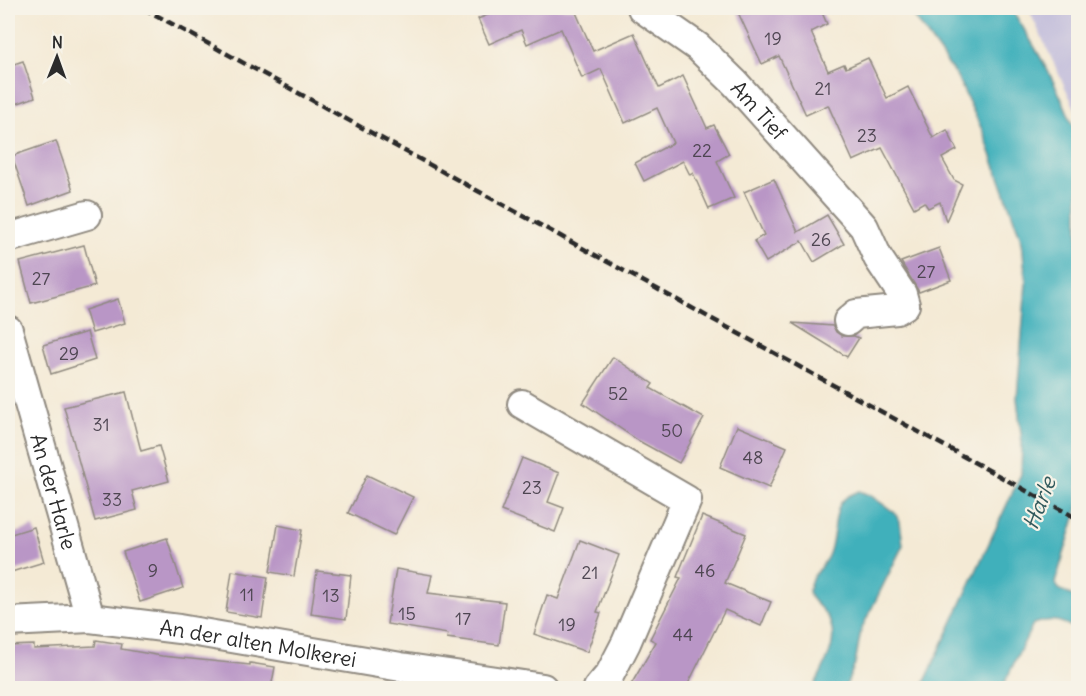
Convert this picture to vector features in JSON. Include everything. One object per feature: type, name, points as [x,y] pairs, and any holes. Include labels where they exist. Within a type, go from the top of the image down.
[{"type":"street","name":"Am Tief","points":[[642,8],[698,47],[735,83],[864,227],[878,258],[902,294],[905,305],[897,310],[856,314],[848,321]]},
{"type":"street","points":[[8,237],[87,215]]},
{"type":"street","name":"An der Harle","points":[[8,330],[18,410],[90,618]]},
{"type":"street","points":[[522,404],[687,500],[626,643],[610,675],[598,688]]},
{"type":"street","name":"An der alten Molkerei","points":[[8,622],[90,618],[179,629],[401,667],[543,688]]},
{"type":"shaded area","points":[[1028,8],[1078,8],[1078,115]]},
{"type":"water","name":"Harle","points":[[908,8],[1011,8],[1057,89],[1078,141],[1078,508],[1055,583],[1059,589],[1078,599],[1078,630],[1057,621],[1033,624],[1002,688],[922,688],[1021,474],[1022,443],[1017,398],[1026,283],[1022,242],[984,134],[957,77]]},
{"type":"water","points":[[859,491],[871,496],[894,512],[900,522],[903,545],[861,630],[855,664],[845,688],[813,688],[827,660],[832,631],[830,621],[810,597],[810,585],[830,552],[840,504]]},
{"type":"building","points":[[504,8],[574,8],[593,51],[634,33],[659,88],[683,76],[707,128],[714,125],[729,154],[717,161],[734,198],[709,209],[693,173],[690,175],[683,161],[644,181],[635,163],[673,143],[657,108],[625,123],[601,69],[582,78],[561,29],[527,44],[521,30],[489,44],[478,19]]},
{"type":"building","points":[[736,8],[820,8],[827,24],[811,32],[828,71],[844,64],[846,68],[868,58],[887,98],[908,87],[933,138],[947,130],[957,150],[942,158],[954,180],[962,184],[946,221],[940,202],[928,208],[924,202],[914,208],[882,148],[853,161],[828,105],[806,115],[779,56],[762,64]]},
{"type":"building","points":[[23,61],[35,97],[8,107],[8,66]]},
{"type":"building","points":[[56,141],[73,190],[29,206],[12,156]]},
{"type":"building","points":[[774,179],[798,232],[827,215],[844,244],[814,262],[802,241],[766,262],[754,241],[764,235],[744,192]]},
{"type":"building","points":[[84,245],[95,286],[31,303],[20,262]]},
{"type":"building","points":[[939,248],[951,280],[919,292],[901,262]]},
{"type":"building","points":[[118,299],[125,323],[92,333],[85,310]]},
{"type":"building","points":[[792,323],[833,326],[842,336],[859,338],[847,357]]},
{"type":"building","points":[[87,332],[95,360],[51,374],[43,345]]},
{"type":"building","points":[[613,357],[653,384],[650,388],[704,418],[679,463],[639,441],[583,403]]},
{"type":"building","points":[[126,392],[141,451],[159,446],[169,481],[132,491],[137,510],[95,521],[64,407]]},
{"type":"building","points":[[737,426],[787,447],[769,488],[720,467]]},
{"type":"building","points":[[522,458],[559,473],[548,502],[564,508],[555,532],[501,511]]},
{"type":"building","points":[[367,475],[413,497],[394,535],[348,513]]},
{"type":"building","points":[[702,516],[746,534],[725,583],[771,602],[761,626],[725,610],[686,688],[629,688],[656,642],[650,639],[681,578],[677,577]]},
{"type":"building","points":[[278,525],[302,530],[294,576],[270,572]]},
{"type":"building","points":[[34,527],[44,562],[8,573],[8,535]]},
{"type":"building","points":[[167,538],[183,588],[140,602],[123,552]]},
{"type":"building","points":[[580,540],[619,555],[597,612],[601,613],[587,652],[534,634],[547,595],[558,599]]},
{"type":"building","points":[[396,569],[432,575],[428,593],[505,602],[499,645],[447,638],[448,634],[387,624]]},
{"type":"building","points":[[232,571],[268,577],[262,618],[226,612]]},
{"type":"building","points":[[317,571],[351,575],[346,619],[311,614]]},
{"type":"building","points":[[96,640],[122,644],[121,649],[162,656],[275,667],[271,688],[96,688],[62,684],[62,688],[8,688],[8,646],[34,645],[34,649],[95,646]]},
{"type":"railway","points":[[143,8],[1078,519]]}]
